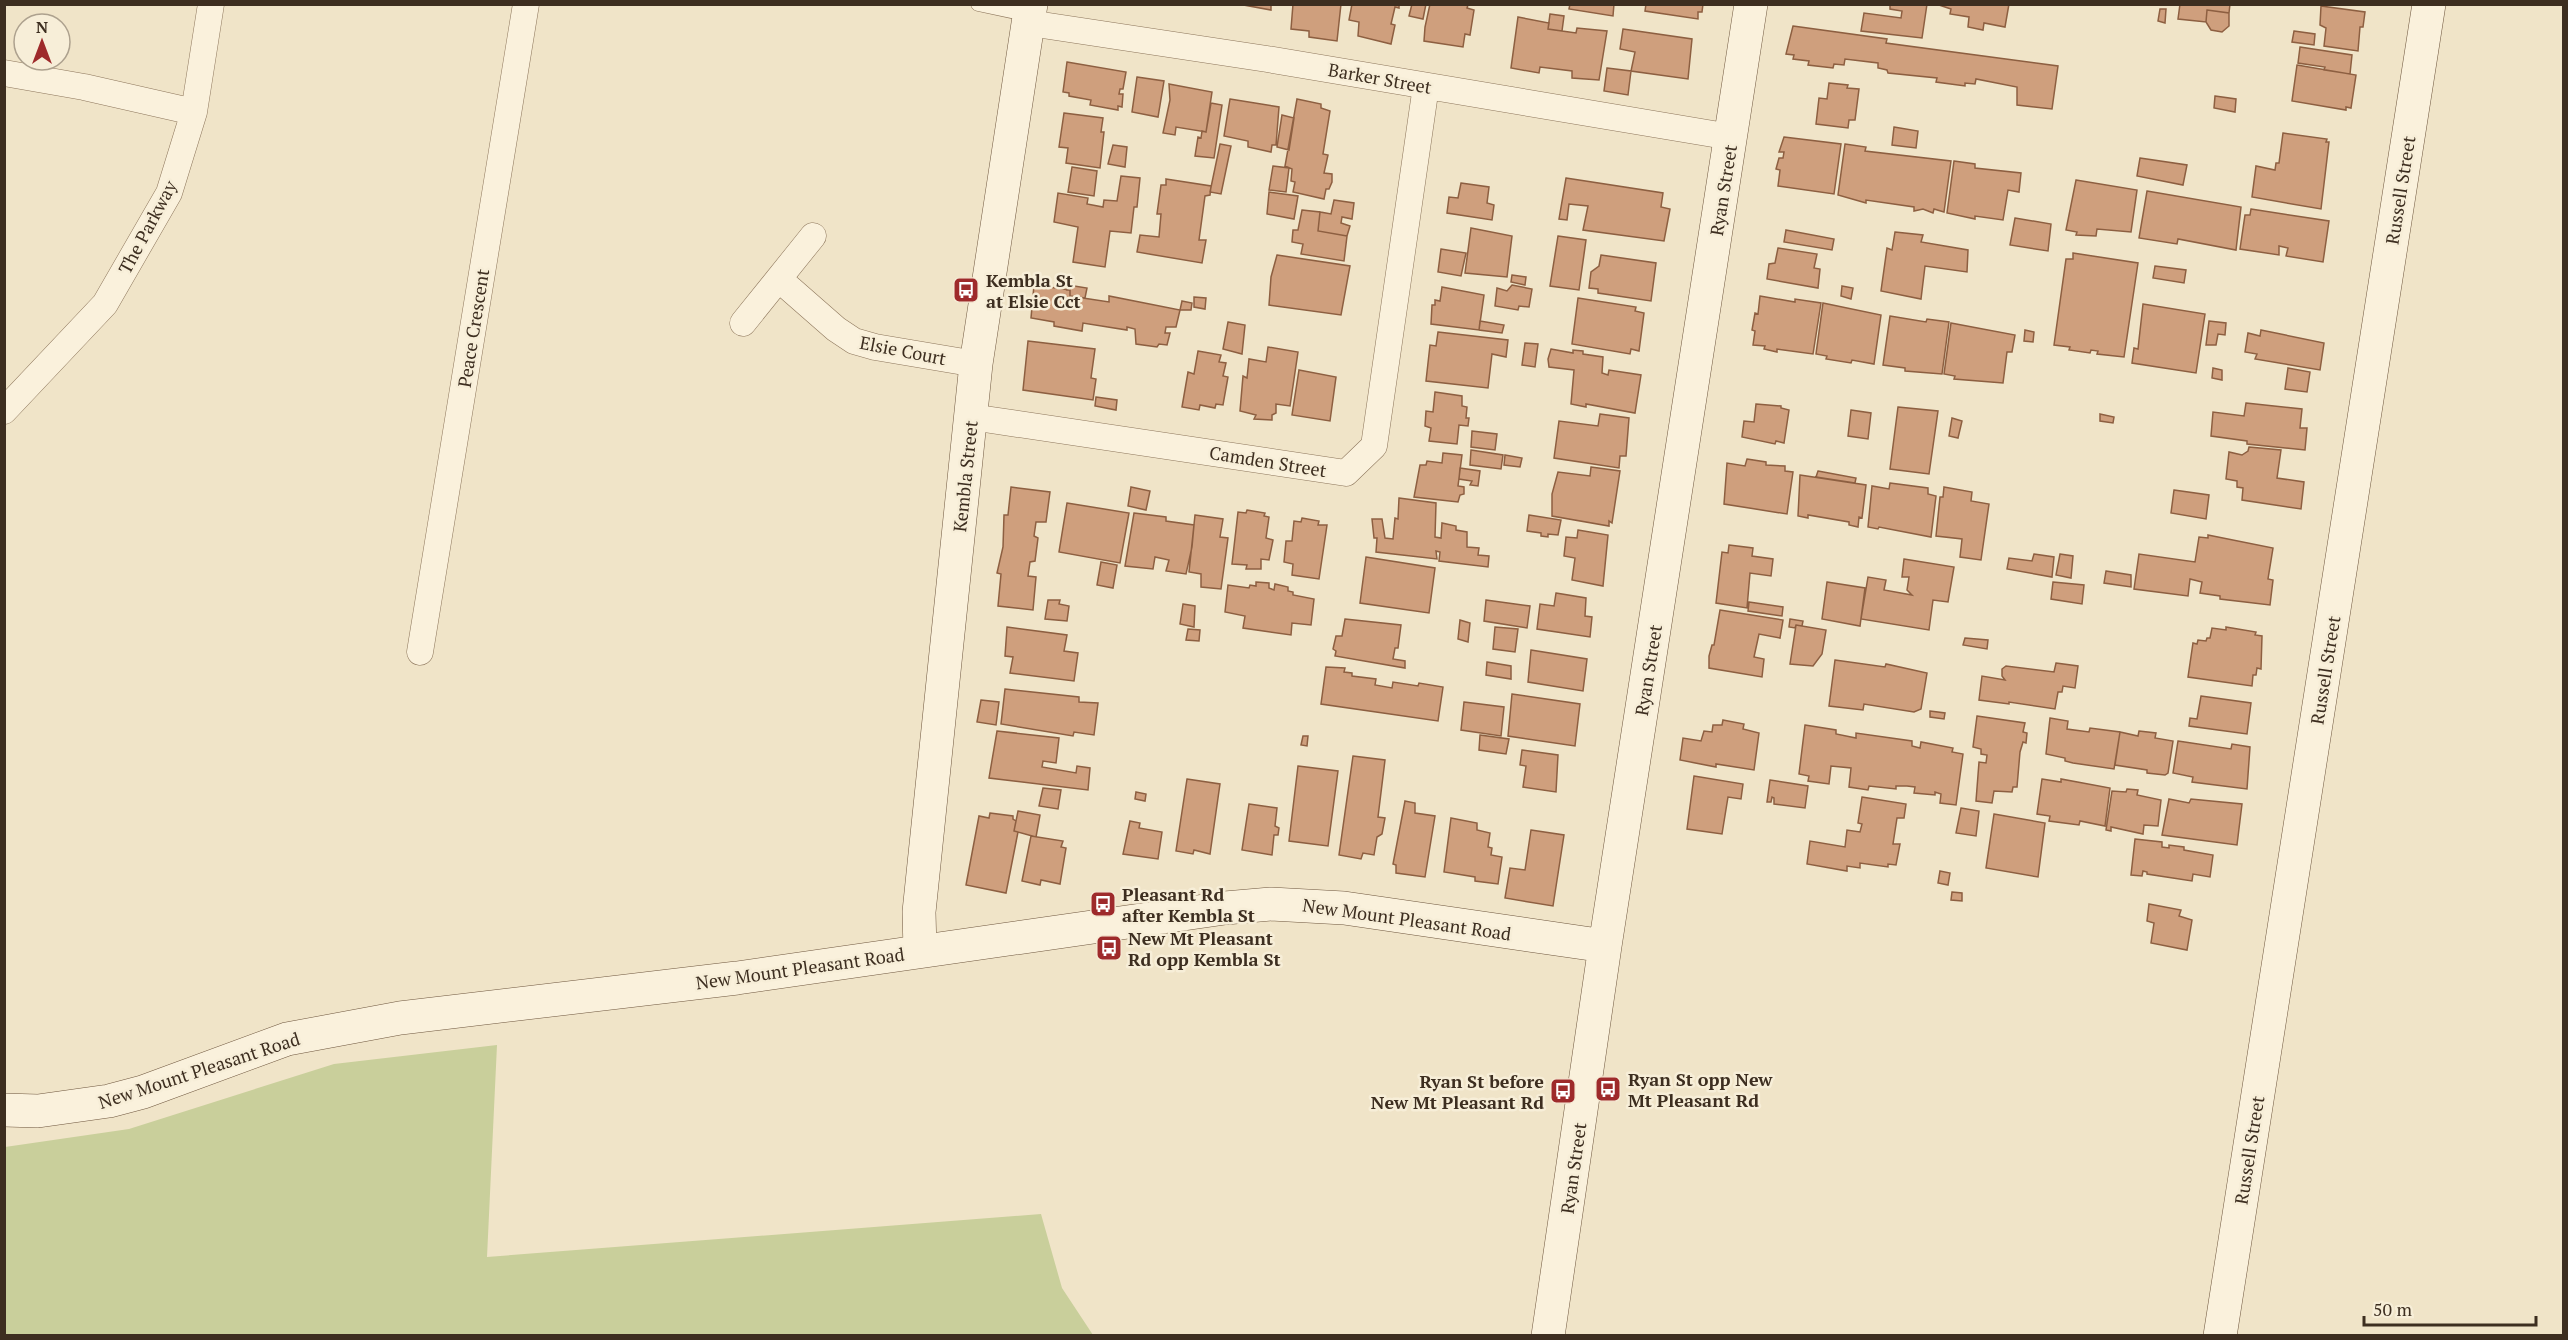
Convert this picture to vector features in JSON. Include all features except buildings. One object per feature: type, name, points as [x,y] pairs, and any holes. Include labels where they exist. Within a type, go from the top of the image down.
[{"type":"main road","name":"Ryan Street","points":[[1548,1335],[1605,946],[1751,4]]},
{"type":"main road","name":"Russell Street","points":[[2220,1335],[2429,4]]},
{"type":"main road","name":"Kembla Street","points":[[920,951],[919,912],[976,364],[1030,14]]},
{"type":"main road","name":"New Mount Pleasant Road","points":[[4,1110],[38,1111],[109,1101],[143,1092],[287,1040],[400,1018],[737,978],[1225,908],[1271,904],[1344,908],[1605,946]]},
{"type":"street","name":"The Parkway","points":[[4,411],[105,304],[169,193],[194,112],[211,4]]},
{"type":"street","name":"Peace Crescent","points":[[420,652],[526,4]]},
{"type":"street","name":"Barker Street","points":[[1030,14],[1267,59],[1731,137]]},
{"type":"street","points":[[4,73],[84,87],[194,112]]},
{"type":"street","name":"Camden Street","points":[[971,417],[1346,473],[1374,446],[1426,86]]},
{"type":"street","points":[[743,324],[813,236]]},
{"type":"street","name":"Elsie Court","points":[[780,280],[836,329],[854,341],[875,347],[976,364]]},
{"type":"lane","points":[[978,4],[1030,14]]},
{"type":"green space","points":[[497,1045],[487,1257],[1041,1214],[1062,1288],[1093,1335],[5,1335],[5,1147],[129,1129],[334,1064]]},
{"type":"place","name":"Kembla St at Elsie Cct","points":[[966,290]]},
{"type":"place","name":"Pleasant Rd after Kembla St","points":[[1103,904]]},
{"type":"place","name":"New Mt Pleasant Rd opp Kembla St","points":[[1109,948]]},
{"type":"place","name":"Ryan St opp New Mt Pleasant Rd","points":[[1608,1089]]},
{"type":"place","name":"Ryan St before New Mt Pleasant Rd","points":[[1563,1091]]}]
